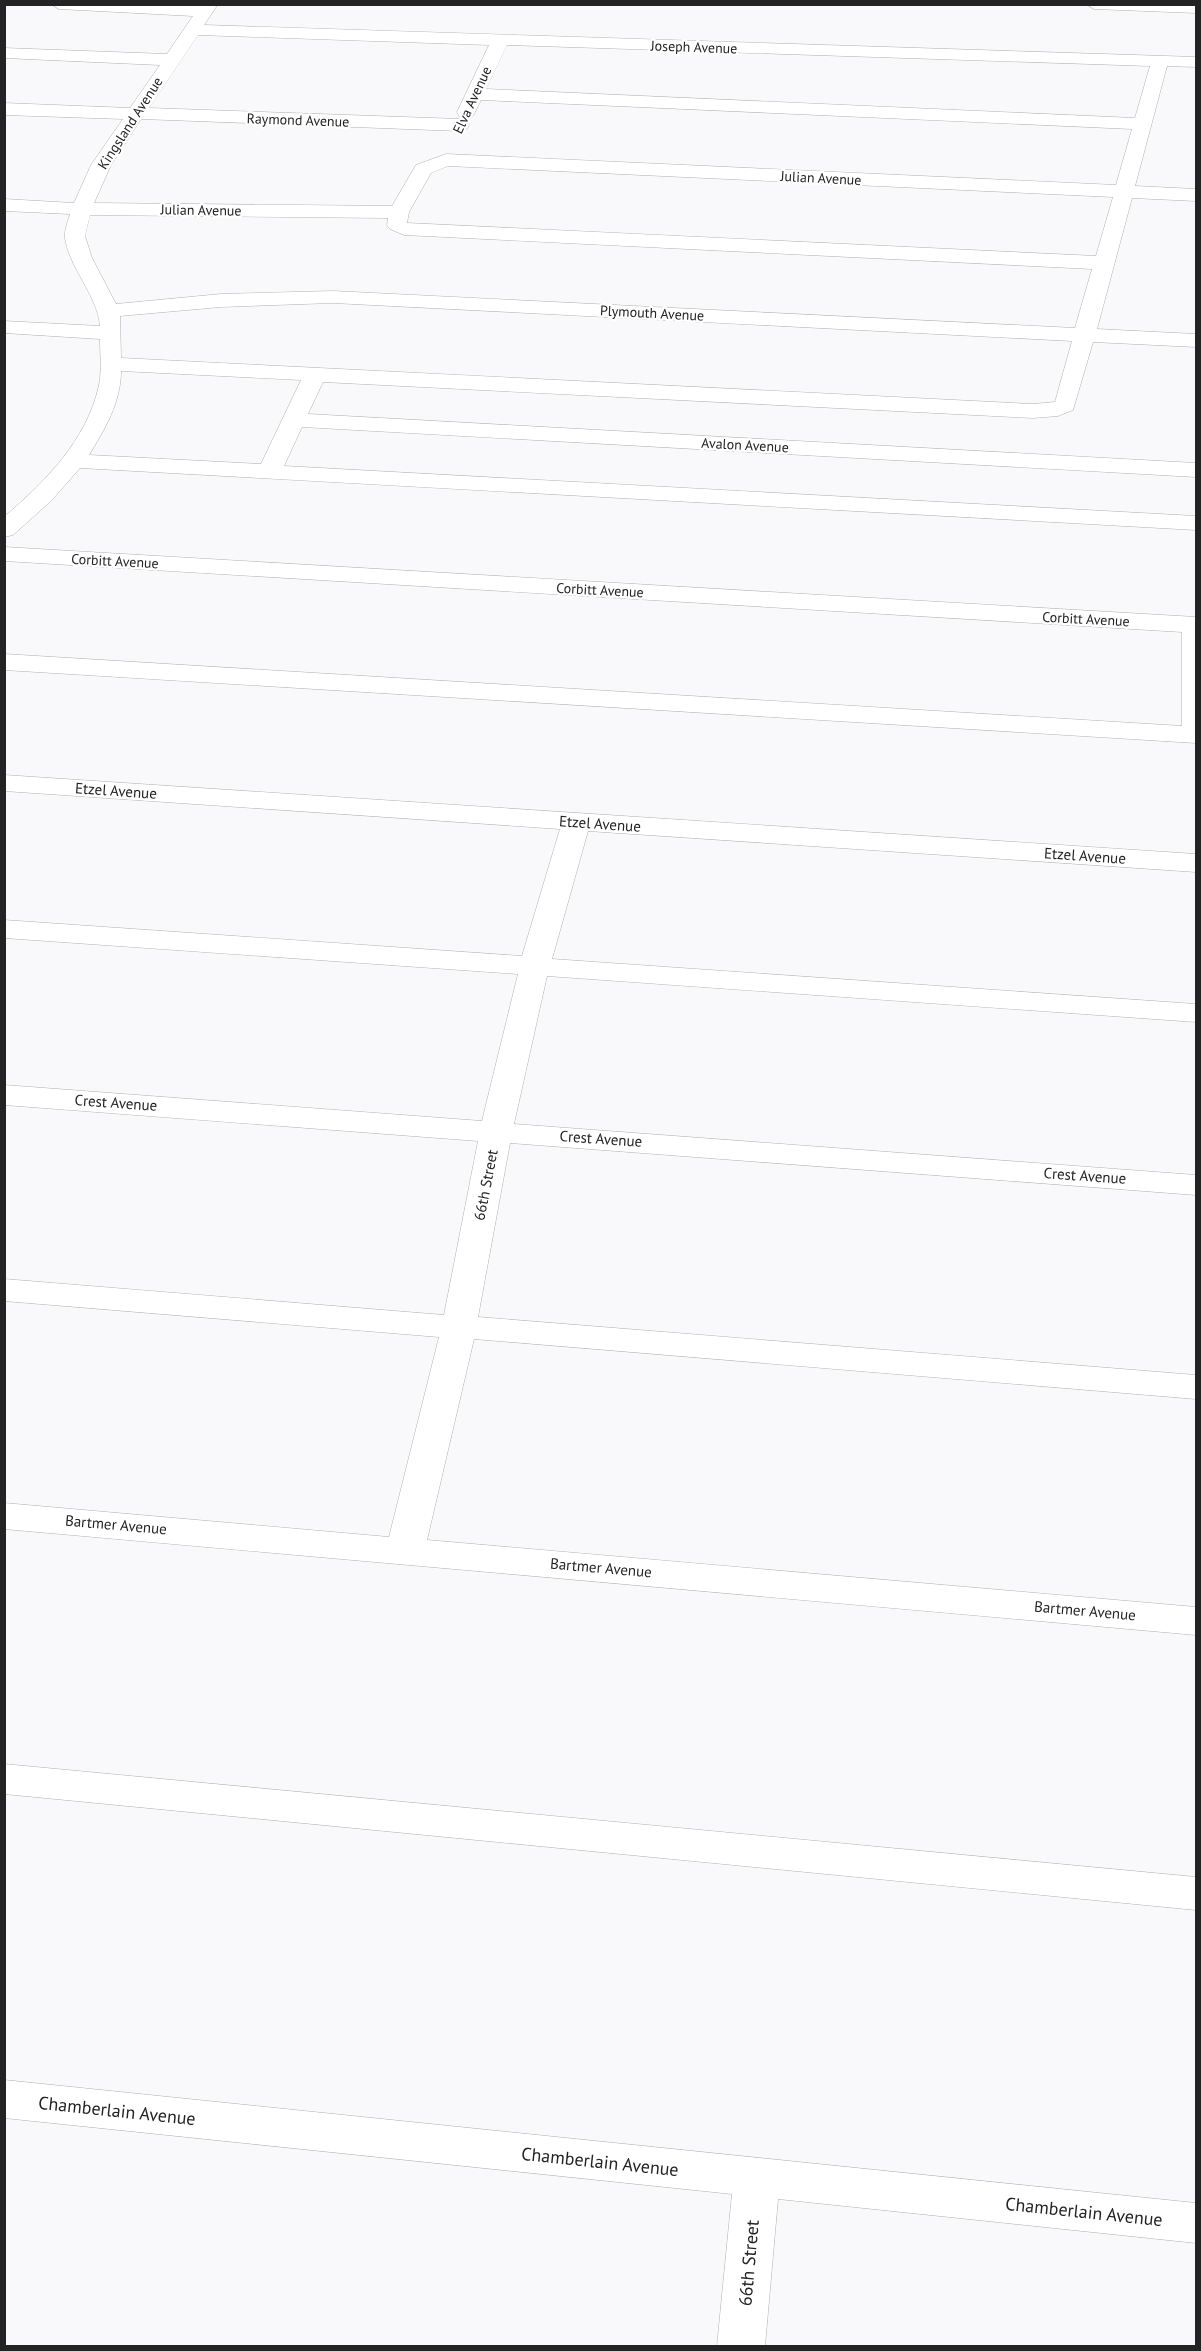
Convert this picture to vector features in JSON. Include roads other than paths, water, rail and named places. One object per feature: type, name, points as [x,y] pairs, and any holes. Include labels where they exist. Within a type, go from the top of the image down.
[{"type":"street","points":[[59,4],[208,8]]},
{"type":"street","points":[[1094,4],[1197,8]]},
{"type":"street","name":"Kingsland Avenue","points":[[4,530],[43,496],[74,461],[97,423],[110,384],[111,333],[109,310],[82,258],[75,236],[81,209],[101,165],[208,8]]},
{"type":"street","name":"Joseph Avenue","points":[[192,30],[1197,62]]},
{"type":"street","name":"Elva Avenue","points":[[446,160],[500,41]]},
{"type":"street","points":[[4,53],[171,60]]},
{"type":"street","points":[[110,364],[1047,411],[1058,409],[1065,405],[1160,61]]},
{"type":"street","points":[[475,94],[1141,124]]},
{"type":"street","name":"Raymond Avenue","points":[[4,109],[460,125]]},
{"type":"street","points":[[446,160],[423,169],[399,212],[397,225],[404,230],[1103,263]]},
{"type":"street","name":"Julian Avenue","points":[[446,160],[1197,195]]},
{"type":"street","name":"Julian Avenue","points":[[4,205],[81,209],[399,212]]},
{"type":"street","name":"Plymouth Avenue","points":[[109,310],[211,299],[333,297],[1197,340]]},
{"type":"street","points":[[4,327],[111,333]]},
{"type":"street","points":[[269,472],[316,374]]},
{"type":"street","name":"Avalon Avenue","points":[[293,420],[1197,470]]},
{"type":"street","points":[[74,461],[1197,523]]},
{"type":"street","name":"Corbitt Avenue","points":[[4,554],[1196,625]]},
{"type":"street","points":[[4,662],[1196,735],[1196,625]]},
{"type":"street","name":"Etzel Avenue","points":[[4,783],[1197,863]]},
{"type":"street","name":"66th Street","points":[[405,1551],[459,1327],[496,1131],[535,965],[576,822]]},
{"type":"street","points":[[4,929],[1197,1013]]},
{"type":"street","name":"Crest Avenue","points":[[4,1095],[1197,1185]]},
{"type":"street","points":[[4,1290],[1197,1387]]},
{"type":"street","name":"Bartmer Avenue","points":[[4,1516],[1197,1621]]},
{"type":"street","points":[[4,1779],[1197,1894]]},
{"type":"street","name":"Chamberlain Avenue","points":[[4,2099],[1197,2223]]},
{"type":"street","name":"66th Street","points":[[741,2346],[757,2179]]}]
